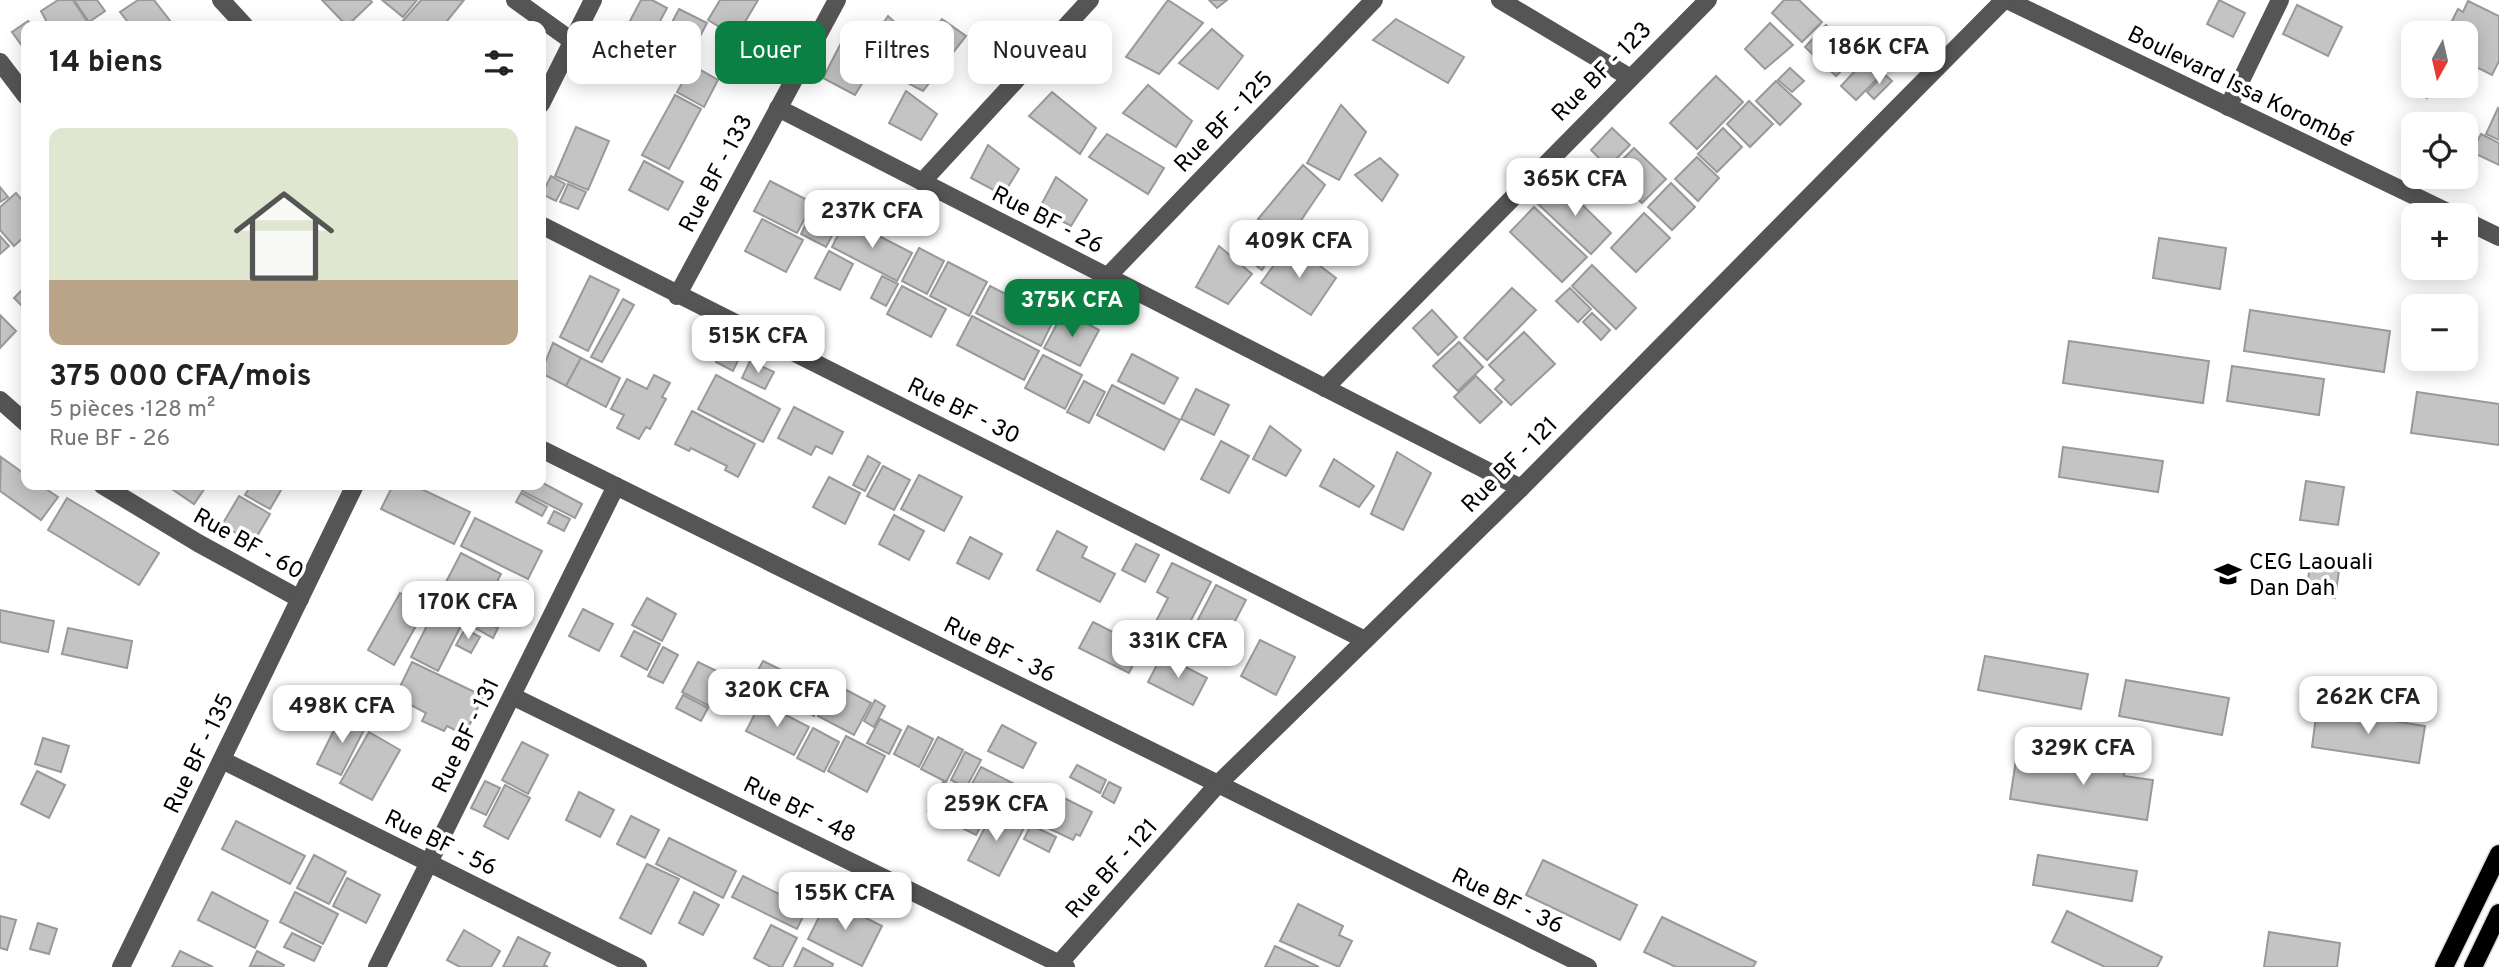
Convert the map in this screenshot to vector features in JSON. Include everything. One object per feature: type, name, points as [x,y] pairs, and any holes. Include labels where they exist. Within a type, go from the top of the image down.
[{"type":"main road","points":[[2444,967],[2499,854]]},
{"type":"main road","points":[[2473,967],[2499,913]]},
{"type":"street","points":[[221,0],[240,21]]},
{"type":"street","points":[[514,0],[544,21]]},
{"type":"street","points":[[582,21],[593,0]]},
{"type":"street","name":"Rue BF - 133","points":[[677,296],[837,0]]},
{"type":"street","points":[[922,182],[1090,0]]},
{"type":"street","name":"Rue BF - 125","points":[[1108,276],[1374,0]]},
{"type":"street","points":[[1500,0],[1629,77]]},
{"type":"street","name":"Rue BF - 123","points":[[1325,388],[1629,77],[1708,0]]},
{"type":"street","name":"Boulevard Issa Korombé","points":[[2005,0],[2429,203]]},
{"type":"street","name":"Rue BF - 121","points":[[1060,966],[1218,784],[1521,488],[2005,0]]},
{"type":"street","points":[[2228,107],[2280,0]]},
{"type":"street","points":[[546,23],[567,37]]},
{"type":"street","points":[[546,94],[567,51]]},
{"type":"street","points":[[0,62],[21,89]]},
{"type":"street","name":"Rue BF - 26","points":[[778,108],[1521,488]]},
{"type":"street","points":[[2478,227],[2499,237]]},
{"type":"street","name":"Rue BF - 30","points":[[546,228],[677,296],[1365,640]]},
{"type":"street","points":[[0,400],[21,418]]},
{"type":"street","name":"Rue BF - 36","points":[[546,451],[1588,967]]},
{"type":"street","name":"Rue BF - 131","points":[[377,967],[616,486]]},
{"type":"street","name":"Rue BF - 60","points":[[110,490],[198,543],[300,599]]},
{"type":"street","name":"Rue BF - 135","points":[[121,967],[353,490]]},
{"type":"street","name":"Rue BF - 48","points":[[512,696],[1060,966]]},
{"type":"street","name":"Rue BF - 56","points":[[222,760],[632,966]]},
{"type":"building","points":[[58,0],[73,0],[87,21],[46,21],[41,11]]},
{"type":"building","points":[[74,0],[97,0],[105,11],[88,21]]},
{"type":"building","points":[[138,0],[154,0],[170,21],[127,21],[120,12]]},
{"type":"building","points":[[322,0],[372,2],[352,21],[342,21]]},
{"type":"building","points":[[382,0],[417,0],[403,17]]},
{"type":"building","points":[[421,0],[464,0],[447,21],[403,21]]},
{"type":"building","points":[[641,0],[652,0],[667,8],[660,21],[630,21]]},
{"type":"building","points":[[720,0],[758,0],[746,21],[715,21],[715,24],[708,20]]},
{"type":"building","points":[[1168,0],[1203,23],[1159,74],[1126,57]]},
{"type":"building","points":[[1209,0],[1227,0],[1217,8]]},
{"type":"building","points":[[1784,0],[1799,0],[1822,22],[1802,42],[1772,13]]},
{"type":"building","points":[[2219,0],[2245,13],[2233,37],[2207,24]]},
{"type":"building","points":[[2468,1],[2499,16],[2499,61],[2492,75],[2478,68],[2478,21],[2452,21],[2458,9],[2463,12]]},
{"type":"building","points":[[2297,5],[2342,27],[2328,56],[2283,34]]},
{"type":"building","points":[[679,9],[707,23],[701,35],[701,21],[673,21]]},
{"type":"building","points":[[1396,19],[1464,57],[1448,83],[1373,40]]},
{"type":"building","points":[[1770,23],[1793,45],[1765,69],[1745,49]]},
{"type":"building","points":[[1826,25],[1857,55],[1836,76],[1805,47]]},
{"type":"building","points":[[21,26],[21,44],[12,32]]},
{"type":"building","points":[[954,28],[966,36],[954,51]]},
{"type":"building","points":[[1212,29],[1243,56],[1218,89],[1179,63]]},
{"type":"building","points":[[840,45],[840,84],[862,84],[855,95],[826,80],[826,72]]},
{"type":"building","points":[[1866,59],[1882,74],[1856,100],[1841,86]]},
{"type":"building","points":[[1790,68],[1804,81],[1792,92],[1778,80]]},
{"type":"building","points":[[701,70],[715,78],[716,84],[704,107],[677,92],[681,84],[701,84]]},
{"type":"building","points":[[1884,74],[1892,81],[1874,99],[1867,92]]},
{"type":"building","points":[[1716,76],[1743,102],[1697,149],[1670,123]]},
{"type":"building","points":[[1776,81],[1801,104],[1780,125],[1756,101]]},
{"type":"building","points":[[909,84],[928,84],[923,91]]},
{"type":"building","points":[[1148,85],[1192,121],[1176,147],[1123,113]]},
{"type":"building","points":[[906,91],[937,114],[921,140],[889,123]]},
{"type":"building","points":[[1052,92],[1096,128],[1080,154],[1029,116]]},
{"type":"building","points":[[675,95],[701,109],[669,169],[642,155]]},
{"type":"building","points":[[1749,101],[1773,124],[1750,147],[1727,124]]},
{"type":"building","points":[[1341,105],[1366,132],[1339,180],[1307,163]]},
{"type":"building","points":[[2499,109],[2499,140],[2486,134]]},
{"type":"building","points":[[576,127],[609,141],[588,190],[555,176]]},
{"type":"building","points":[[1612,128],[1630,145],[1608,167],[1591,150]]},
{"type":"building","points":[[1723,128],[1742,147],[1717,172],[1698,154]]},
{"type":"building","points":[[1107,134],[1164,168],[1148,194],[1089,157]]},
{"type":"building","points":[[2481,134],[2499,143],[2499,165],[2478,155],[2478,140]]},
{"type":"building","points":[[988,145],[1019,169],[1003,195],[971,178]]},
{"type":"building","points":[[1634,148],[1666,179],[1642,203],[1610,172]]},
{"type":"building","points":[[1697,157],[1719,178],[1698,201],[1675,179]]},
{"type":"building","points":[[1380,158],[1398,175],[1382,201],[1355,175]]},
{"type":"building","points":[[644,161],[683,182],[668,210],[629,190]]},
{"type":"building","points":[[1303,165],[1325,185],[1291,235],[1258,219]]},
{"type":"building","points":[[551,176],[565,184],[556,201],[546,196],[546,186]]},
{"type":"building","points":[[1056,177],[1087,200],[1071,226],[1039,209]]},
{"type":"building","points":[[770,181],[813,203],[797,233],[754,211]]},
{"type":"building","points":[[1559,182],[1611,233],[1591,254],[1538,204]]},
{"type":"building","points":[[1671,183],[1695,207],[1672,230],[1648,207]]},
{"type":"building","points":[[568,184],[586,192],[578,209],[560,202]]},
{"type":"building","points":[[0,187],[8,197],[0,202]]},
{"type":"building","points":[[16,193],[21,199],[21,240],[14,246],[0,230],[0,207]]},
{"type":"building","points":[[816,204],[842,217],[826,247],[801,234]]},
{"type":"building","points":[[1534,207],[1587,257],[1562,282],[1510,232]]},
{"type":"building","points":[[1644,213],[1670,238],[1636,272],[1611,248]]},
{"type":"building","points":[[762,219],[803,240],[786,272],[745,251]]},
{"type":"building","points":[[846,219],[912,253],[897,281],[832,247]]},
{"type":"building","points":[[1253,224],[1278,244],[1262,270],[1235,250]]},
{"type":"building","points":[[0,236],[9,246],[0,254]]},
{"type":"building","points":[[2159,238],[2226,248],[2220,289],[2153,278]]},
{"type":"building","points":[[1290,243],[1336,278],[1311,315],[1261,283]]},
{"type":"building","points":[[1219,246],[1252,274],[1228,304],[1196,287]]},
{"type":"building","points":[[919,248],[944,261],[927,294],[902,281]]},
{"type":"building","points":[[829,251],[853,264],[840,290],[815,278]]},
{"type":"building","points":[[948,262],[987,282],[969,316],[930,296]]},
{"type":"building","points":[[1592,265],[1636,308],[1616,329],[1572,286]]},
{"type":"building","points":[[590,276],[619,290],[588,351],[560,337]]},
{"type":"building","points":[[882,276],[898,284],[886,306],[871,298]]},
{"type":"building","points":[[902,286],[946,309],[931,337],[887,314]]},
{"type":"building","points":[[990,286],[1054,319],[1041,346],[976,313]]},
{"type":"building","points":[[1512,288],[1536,310],[1487,360],[1464,338]]},
{"type":"building","points":[[1570,288],[1591,309],[1578,322],[1556,301]]},
{"type":"building","points":[[21,291],[21,305],[14,298]]},
{"type":"building","points":[[623,299],[634,305],[602,362],[591,357]]},
{"type":"building","points":[[1432,310],[1457,337],[1438,355],[1413,328]]},
{"type":"building","points":[[2250,310],[2390,331],[2384,372],[2244,351]]},
{"type":"building","points":[[1064,311],[1099,330],[1080,366],[1044,348]]},
{"type":"building","points":[[1592,313],[1610,330],[1601,340],[1583,322]]},
{"type":"building","points":[[0,315],[16,331],[0,348]]},
{"type":"building","points":[[972,316],[1039,351],[1024,380],[957,345]]},
{"type":"building","points":[[1524,332],[1555,364],[1511,405],[1495,389],[1504,380],[1489,365]]},
{"type":"building","points":[[729,336],[746,344],[733,371],[716,362]]},
{"type":"building","points":[[2069,341],[2209,361],[2203,403],[2063,383]]},
{"type":"building","points":[[1459,342],[1483,367],[1458,391],[1433,366]]},
{"type":"building","points":[[553,343],[581,358],[566,386],[546,376],[546,360]]},
{"type":"building","points":[[1132,354],[1178,378],[1164,404],[1118,381]]},
{"type":"building","points":[[1043,355],[1082,375],[1065,409],[1025,388]]},
{"type":"building","points":[[581,358],[620,378],[606,407],[566,386]]},
{"type":"building","points":[[750,361],[774,372],[765,389],[742,378]]},
{"type":"building","points":[[2232,366],[2324,379],[2319,415],[2227,401]]},
{"type":"building","points":[[654,375],[670,383],[662,397],[666,399],[650,429],[646,427],[639,439],[617,428],[624,415],[611,409],[627,379],[647,389]]},
{"type":"building","points":[[716,375],[780,409],[763,442],[698,409]]},
{"type":"building","points":[[1476,376],[1502,402],[1480,423],[1454,397]]},
{"type":"building","points":[[1084,381],[1105,392],[1089,423],[1067,412]]},
{"type":"building","points":[[1112,385],[1180,420],[1164,450],[1097,415]]},
{"type":"building","points":[[1196,389],[1229,405],[1214,435],[1181,419]]},
{"type":"building","points":[[2417,392],[2499,404],[2499,445],[2411,433]]},
{"type":"building","points":[[794,407],[843,432],[832,454],[816,446],[811,455],[778,438]]},
{"type":"building","points":[[692,411],[755,444],[738,477],[725,470],[727,466],[691,448],[689,451],[675,444]]},
{"type":"building","points":[[1270,426],[1301,450],[1286,476],[1253,459]]},
{"type":"building","points":[[1221,441],[1249,456],[1229,493],[1201,479]]},
{"type":"building","points":[[2063,447],[2163,461],[2158,492],[2059,477]]},
{"type":"building","points":[[1397,452],[1431,473],[1403,530],[1371,514]]},
{"type":"building","points":[[868,456],[880,463],[865,491],[853,485]]},
{"type":"building","points":[[1,457],[21,471],[21,490],[48,490],[58,497],[41,520],[0,491]]},
{"type":"building","points":[[1334,459],[1374,486],[1359,507],[1320,486]]},
{"type":"building","points":[[883,466],[910,480],[894,510],[867,496]]},
{"type":"building","points":[[919,475],[962,497],[944,531],[901,509]]},
{"type":"building","points":[[829,477],[860,493],[845,524],[813,507]]},
{"type":"building","points":[[2306,481],[2344,487],[2338,525],[2300,520]]},
{"type":"building","points":[[546,485],[582,504],[575,518],[522,491],[546,490]]},
{"type":"building","points":[[173,490],[204,490],[194,504]]},
{"type":"building","points":[[248,490],[281,490],[270,509],[245,495]]},
{"type":"building","points":[[390,490],[424,490],[470,512],[454,544],[381,509]]},
{"type":"building","points":[[521,493],[547,507],[542,516],[516,502]]},
{"type":"building","points":[[239,496],[270,514],[253,543],[222,525]]},
{"type":"building","points":[[67,498],[159,553],[139,585],[48,530]]},
{"type":"building","points":[[554,511],[570,519],[564,531],[548,523]]},
{"type":"building","points":[[894,515],[924,531],[909,560],[879,544]]},
{"type":"building","points":[[475,518],[542,551],[528,579],[461,546]]},
{"type":"building","points":[[1057,531],[1087,547],[1082,557],[1115,574],[1100,602],[1037,570]]},
{"type":"building","points":[[970,537],[1002,554],[989,579],[957,563]]},
{"type":"building","points":[[1136,544],[1159,555],[1145,582],[1122,570]]},
{"type":"building","points":[[461,553],[501,574],[486,603],[446,582]]},
{"type":"building","points":[[2311,559],[2340,564],[2335,598],[2306,593]]},
{"type":"building","points":[[1172,563],[1211,582],[1178,645],[1151,631],[1168,598],[1157,592]]},
{"type":"building","points":[[1216,585],[1246,600],[1222,646],[1192,631]]},
{"type":"building","points":[[400,593],[426,608],[394,665],[368,650]]},
{"type":"building","points":[[647,598],[676,614],[662,641],[632,625]]},
{"type":"building","points":[[438,604],[465,618],[438,671],[411,657]]},
{"type":"building","points":[[583,609],[613,624],[599,651],[569,636]]},
{"type":"building","points":[[0,610],[54,621],[48,652],[0,642]]},
{"type":"building","points":[[474,616],[498,628],[493,638],[470,625]]},
{"type":"building","points":[[1093,622],[1142,647],[1129,673],[1079,648]]},
{"type":"building","points":[[68,628],[132,641],[127,668],[62,654]]},
{"type":"building","points":[[465,629],[480,637],[471,653],[456,645]]},
{"type":"building","points":[[634,631],[660,644],[647,670],[621,656]]},
{"type":"building","points":[[1260,640],[1295,657],[1276,695],[1241,676]]},
{"type":"building","points":[[663,647],[678,655],[663,683],[648,676]]},
{"type":"building","points":[[1162,655],[1207,678],[1193,705],[1148,682]]},
{"type":"building","points":[[1985,656],[2088,674],[2081,709],[1978,690]]},
{"type":"building","points":[[763,661],[796,677],[783,702],[750,685]]},
{"type":"building","points":[[412,662],[483,696],[465,735],[447,726],[444,731],[422,721],[426,713],[411,705],[403,714],[390,707]]},
{"type":"building","points":[[698,662],[739,682],[729,701],[719,697],[713,708],[682,692]]},
{"type":"building","points":[[803,674],[829,687],[814,716],[788,702]]},
{"type":"building","points":[[2126,680],[2229,698],[2222,735],[2119,716]]},
{"type":"building","points":[[835,684],[871,703],[854,735],[818,716]]},
{"type":"building","points":[[683,695],[708,708],[701,721],[676,708]]},
{"type":"building","points":[[875,700],[885,706],[874,727],[864,721]]},
{"type":"building","points":[[761,702],[809,727],[794,755],[746,731]]},
{"type":"building","points":[[2317,709],[2425,726],[2419,763],[2312,747]]},
{"type":"building","points":[[342,714],[366,726],[341,775],[317,764]]},
{"type":"building","points":[[880,719],[901,730],[889,754],[867,743]]},
{"type":"building","points":[[1002,725],[1036,743],[1023,768],[988,751]]},
{"type":"building","points":[[908,726],[933,739],[919,767],[894,754]]},
{"type":"building","points":[[813,728],[839,742],[824,772],[797,758]]},
{"type":"building","points":[[369,732],[400,750],[372,800],[340,783]]},
{"type":"building","points":[[846,736],[885,756],[867,792],[828,771]]},
{"type":"building","points":[[938,737],[963,750],[946,782],[921,769]]},
{"type":"building","points":[[43,738],[69,746],[61,772],[35,764]]},
{"type":"building","points":[[522,742],[548,755],[528,794],[502,780]]},
{"type":"building","points":[[965,752],[981,760],[966,788],[951,780]]},
{"type":"building","points":[[2055,755],[2125,766],[2124,776],[2153,780],[2147,820],[2010,799],[2016,760],[2053,765]]},
{"type":"building","points":[[1077,765],[1106,780],[1100,793],[1070,777]]},
{"type":"building","points":[[981,767],[1054,804],[1041,828],[968,791]]},
{"type":"building","points":[[37,771],[65,785],[49,818],[21,804]]},
{"type":"building","points":[[485,781],[500,788],[486,815],[471,808]]},
{"type":"building","points":[[943,782],[991,807],[976,835],[928,811]]},
{"type":"building","points":[[1109,782],[1121,788],[1114,803],[1102,796]]},
{"type":"building","points":[[505,785],[530,798],[508,839],[484,826]]},
{"type":"building","points":[[579,792],[614,810],[600,837],[566,820]]},
{"type":"building","points":[[1064,798],[1092,812],[1080,836],[1076,834],[1073,840],[1048,828]]},
{"type":"building","points":[[994,810],[1025,826],[999,876],[968,860]]},
{"type":"building","points":[[631,816],[659,830],[645,858],[617,844]]},
{"type":"building","points":[[236,821],[305,856],[290,884],[222,849]]},
{"type":"building","points":[[1031,825],[1056,837],[1049,852],[1024,839]]},
{"type":"building","points":[[669,838],[736,871],[723,898],[656,864]]},
{"type":"building","points":[[314,855],[346,872],[329,904],[297,888]]},
{"type":"building","points":[[2038,855],[2137,871],[2132,901],[2033,885]]},
{"type":"building","points":[[1543,860],[1637,905],[1620,940],[1526,895]]},
{"type":"building","points":[[647,864],[679,879],[651,934],[620,918]]},
{"type":"building","points":[[743,876],[807,908],[797,929],[732,897]]},
{"type":"building","points":[[347,878],[380,895],[366,923],[333,906]]},
{"type":"building","points":[[212,892],[268,921],[255,948],[198,920]]},
{"type":"building","points":[[295,892],[338,914],[323,944],[280,922]]},
{"type":"building","points":[[694,892],[719,905],[703,935],[679,923]]},
{"type":"building","points":[[828,899],[882,926],[862,966],[808,939]]},
{"type":"building","points":[[1298,904],[1343,926],[1339,935],[1352,941],[1339,967],[1280,941]]},
{"type":"building","points":[[2067,911],[2162,957],[2157,967],[2105,967],[2052,942]]},
{"type":"building","points":[[0,916],[16,920],[7,950],[0,948]]},
{"type":"building","points":[[1662,917],[1756,962],[1753,967],[1676,967],[1644,952]]},
{"type":"building","points":[[38,923],[57,929],[49,954],[30,949]]},
{"type":"building","points":[[771,925],[797,938],[782,967],[771,967],[754,958]]},
{"type":"building","points":[[464,930],[500,951],[491,967],[460,967],[447,960]]},
{"type":"building","points":[[2269,932],[2340,943],[2337,967],[2264,967]]},
{"type":"building","points":[[292,933],[321,947],[314,961],[284,947]]},
{"type":"building","points":[[518,937],[550,953],[544,965],[548,967],[503,967]]},
{"type":"building","points":[[1275,946],[1319,967],[1265,967]]},
{"type":"building","points":[[803,948],[833,964],[832,967],[794,967]]},
{"type":"building","points":[[180,951],[213,967],[172,967]]},
{"type":"building","points":[[257,951],[284,965],[283,967],[250,966]]},
{"type":"place","name":"CEG Laouali Dan Dah","points":[[2228,574]]}]
